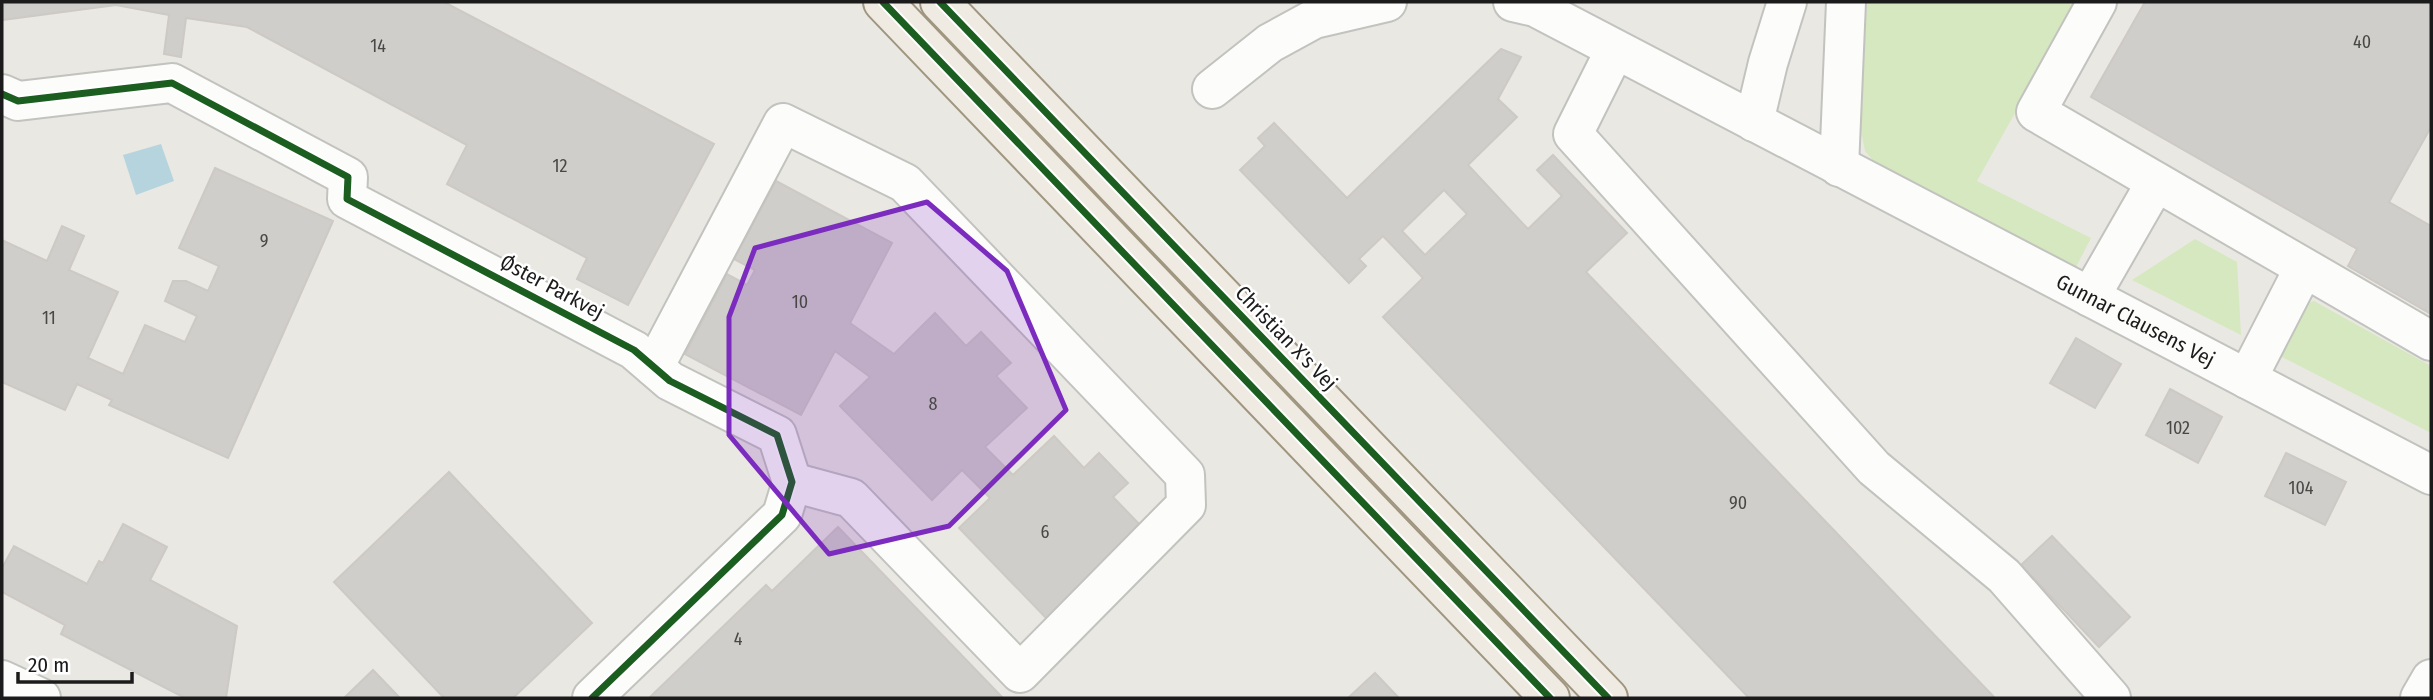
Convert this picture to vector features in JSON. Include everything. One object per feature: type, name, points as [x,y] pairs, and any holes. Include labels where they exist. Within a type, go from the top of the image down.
[{"type":"main road","points":[[883,2],[1550,698]]},
{"type":"main road","name":"Christian X's Vej","points":[[940,2],[1608,698]]},
{"type":"street","points":[[1212,89],[1270,43],[1314,19],[1387,2]]},
{"type":"street","points":[[1754,122],[1768,63],[1787,2]]},
{"type":"street","points":[[1839,167],[1846,2]]},
{"type":"street","points":[[2097,2],[2036,112],[2431,341]]},
{"type":"street","name":"Gunnar Clausens Vej","points":[[1528,3],[2431,475]]},
{"type":"street","points":[[1615,50],[1573,134],[1874,468],[2004,576],[2111,698]]},
{"type":"street","name":"Øster Parkvej","points":[[2,94],[18,101],[172,83],[348,177],[347,200],[634,350],[670,381],[777,435],[792,482]]},
{"type":"street","points":[[592,698],[782,514],[792,482],[851,498],[1020,673],[1186,505],[1185,475],[905,183],[783,123],[654,366]]},
{"type":"street","points":[[2090,297],[2156,182]]},
{"type":"street","points":[[2247,379],[2304,268]]},
{"type":"street","points":[[2420,698],[2431,679]]},
{"type":"street","points":[[2,680],[41,698]]},
{"type":"highlighted area","points":[[927,202],[1007,271],[1066,410],[949,526],[829,554],[729,435],[729,317],[755,248]]},
{"type":"green space","points":[[1867,2],[2077,2],[1977,181],[2091,238],[2075,269],[1881,170],[1865,151],[1860,126]]},
{"type":"green space","points":[[2195,239],[2237,262],[2241,335],[2132,280]]},
{"type":"green space","points":[[2314,301],[2431,366],[2431,433],[2276,354],[2303,305]]},
{"type":"water","points":[[161,144],[174,181],[136,195],[123,155]]},
{"type":"building","points":[[2,2],[444,2],[714,144],[628,305],[577,279],[587,258],[447,184],[467,145],[247,27],[186,18],[181,57],[164,54],[169,15],[116,5],[2,20]]},
{"type":"building","points":[[2145,2],[2431,2],[2431,127],[2389,202],[2431,226],[2431,314],[2348,266],[2357,249],[2091,97]]},
{"type":"building","points":[[1501,49],[1521,57],[1498,99],[1517,117],[1468,165],[1528,229],[1562,196],[1537,170],[1553,155],[1627,233],[1586,272],[1995,698],[1749,698],[1383,317],[1423,278],[1383,236],[1359,259],[1366,266],[1349,283],[1240,170],[1265,146],[1258,138],[1274,123],[1347,198]],"holes":[[[1444,190],[1467,214],[1425,255],[1402,231]]]},
{"type":"building","points":[[215,168],[333,221],[228,458],[109,405],[112,400],[77,384],[65,410],[2,382],[2,240],[47,261],[62,226],[84,236],[69,270],[118,292],[88,358],[123,374],[145,325],[185,342],[197,316],[165,301],[173,281],[186,281],[208,291],[219,266],[179,248]]},
{"type":"building","points":[[776,181],[892,243],[850,323],[894,354],[935,313],[966,346],[981,332],[1011,363],[996,376],[1027,408],[985,447],[1013,475],[1054,436],[1084,468],[1099,453],[1128,483],[1113,497],[1145,530],[1050,622],[959,528],[990,498],[962,470],[932,500],[840,406],[870,377],[835,351],[801,415],[685,354],[727,274],[747,285],[755,270],[734,259]]},
{"type":"building","points":[[2076,338],[2121,364],[2095,408],[2050,383]]},
{"type":"building","points":[[2170,389],[2222,417],[2198,463],[2146,435]]},
{"type":"building","points":[[2286,453],[2346,482],[2325,525],[2265,496]]},
{"type":"building","points":[[449,472],[592,623],[513,698],[444,698],[334,582]]},
{"type":"building","points":[[123,524],[167,547],[150,580],[237,626],[226,698],[185,698],[61,634],[65,625],[2,592],[2,568],[14,546],[87,584],[99,561],[103,563]]},
{"type":"building","points":[[838,527],[1003,698],[649,698],[766,585],[772,591]]},
{"type":"building","points":[[2052,536],[2130,617],[2099,647],[2021,565]]},
{"type":"building","points":[[373,670],[400,698],[344,698]]},
{"type":"building","points":[[1375,673],[1399,698],[1348,698]]},
{"type":"cycle path","points":[[883,2],[1550,698]]},
{"type":"cycle path","points":[[940,2],[1608,698]]},
{"type":"cycle path","points":[[2,94],[18,101],[172,83],[348,177],[347,199],[634,350],[670,381],[777,435],[792,482],[782,515],[592,698]]}]
